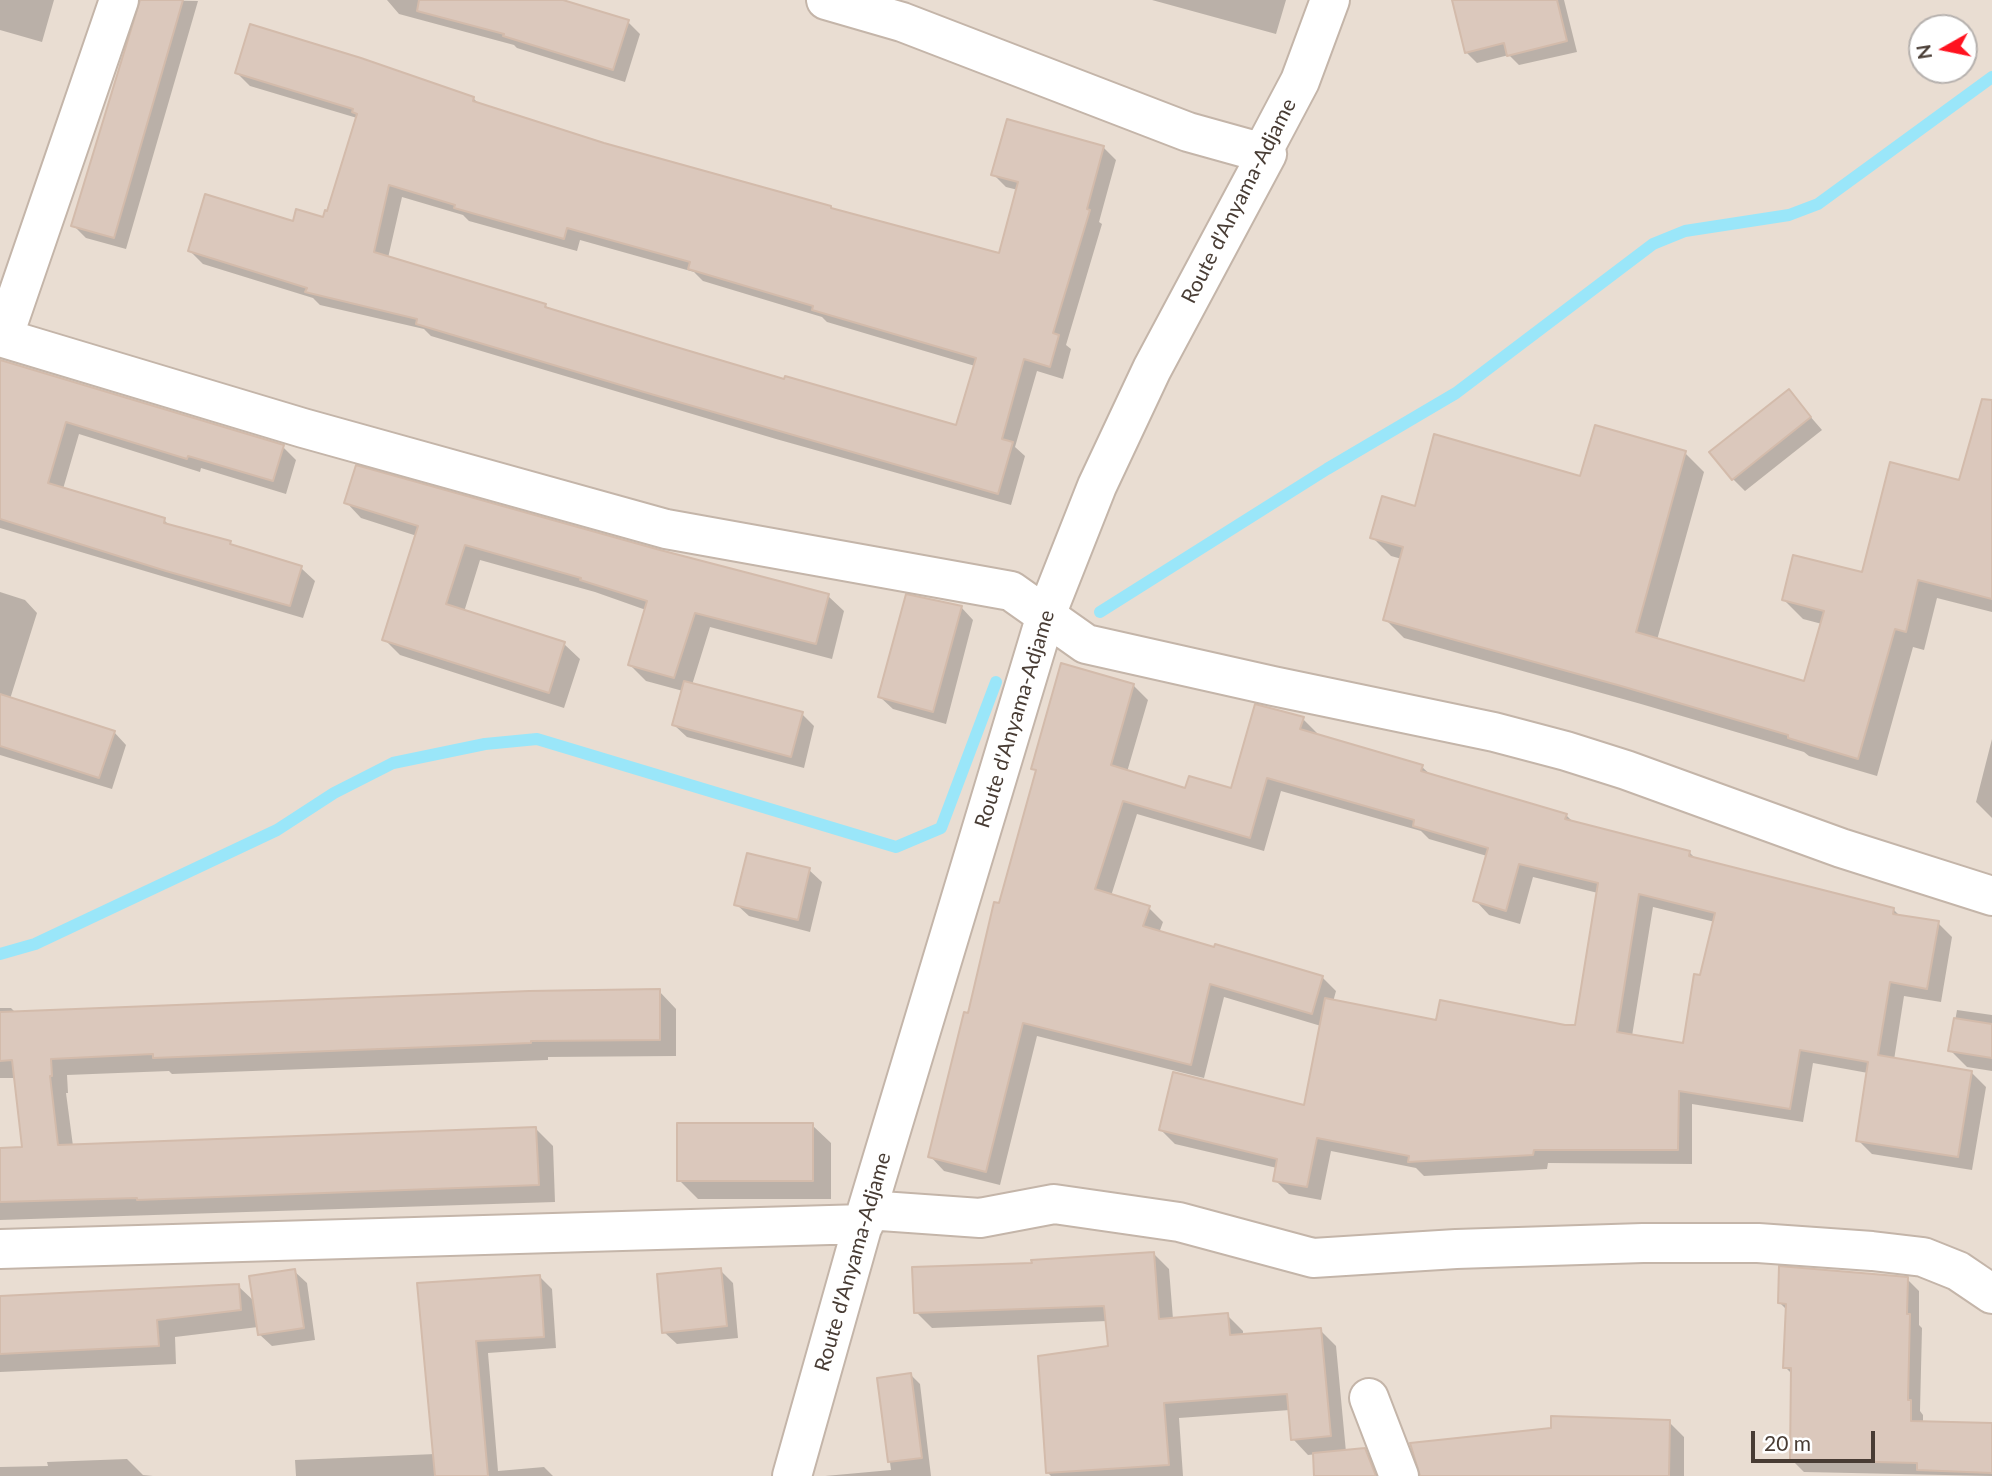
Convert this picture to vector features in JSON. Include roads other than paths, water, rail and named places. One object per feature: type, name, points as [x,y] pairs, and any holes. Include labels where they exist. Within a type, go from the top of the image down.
[{"type":"street","points":[[119,0],[1,338],[303,428],[666,529],[1011,591],[1087,644],[1273,687],[1480,729],[1566,751],[1841,848],[1992,896]]},
{"type":"street","points":[[827,0],[903,11],[1188,132],[1267,154]]},
{"type":"street","name":"Route d'Anyama-Adjame","points":[[792,1476],[865,1217],[1046,615],[1097,486],[1152,369],[1267,154],[1264,149],[1300,81],[1330,0]]},
{"type":"street","points":[[0,1249],[865,1217],[979,1218],[1054,1204],[1179,1222],[1314,1258],[1456,1249],[1643,1243],[1758,1242],[1860,1250],[1923,1257],[1958,1271],[1992,1294]]},
{"type":"street","points":[[1369,1398],[1399,1476]]},
{"type":"waterway","points":[[1100,612],[1327,469],[1456,393],[1653,244],[1685,231],[1789,215],[1818,204],[1992,77]]},
{"type":"waterway","points":[[0,954],[35,944],[277,830],[334,793],[393,763],[485,744],[537,739],[896,847],[941,828],[996,682]]}]
